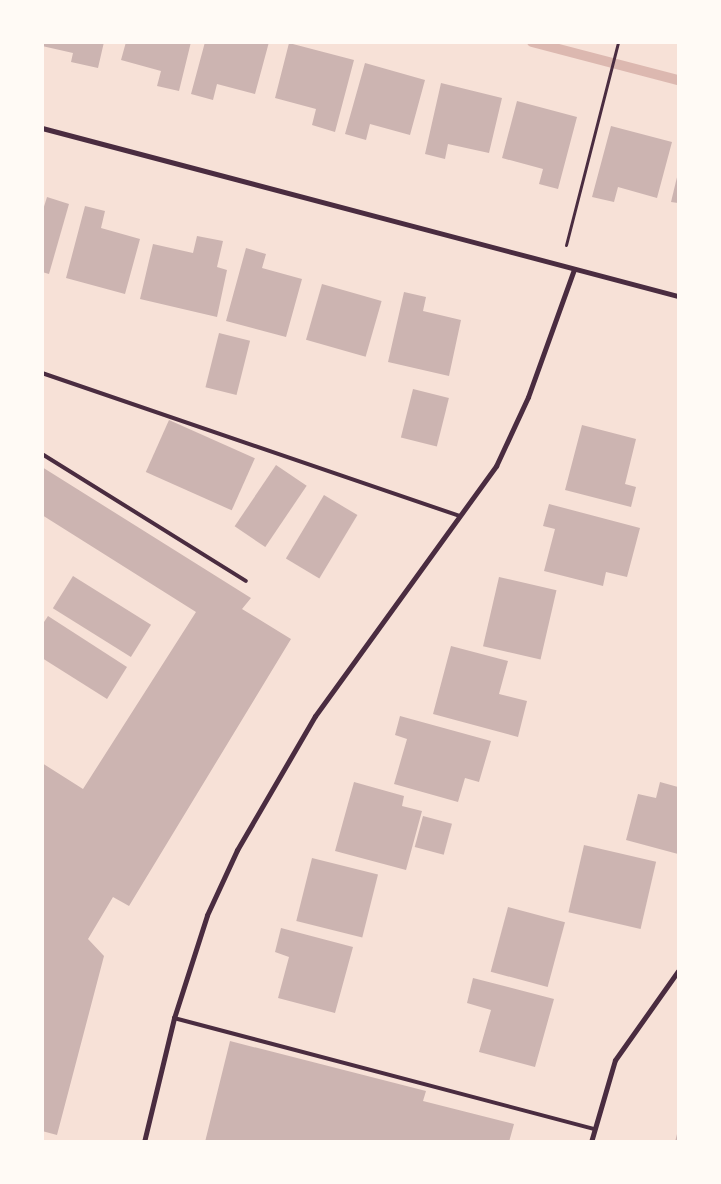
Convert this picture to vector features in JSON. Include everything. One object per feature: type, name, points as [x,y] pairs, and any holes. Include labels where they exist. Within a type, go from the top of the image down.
[{"type":"street","points":[[42,128],[678,296]]},
{"type":"street","points":[[144,1142],[174,1018],[207,915],[242,842],[315,716],[496,466],[528,397],[574,269]]},
{"type":"street","points":[[591,1142],[615,1060],[678,971]]},
{"type":"lane","points":[[42,373],[460,516]]},
{"type":"lane","points":[[42,454],[246,581]]},
{"type":"lane","points":[[174,1018],[594,1129]]},
{"type":"path","points":[[561,265],[618,42]]},
{"type":"building","points":[[42,42],[104,42],[98,68],[71,62],[73,53],[42,46]]},
{"type":"building","points":[[126,42],[191,42],[179,91],[157,86],[161,71],[121,60]]},
{"type":"building","points":[[205,42],[269,42],[255,94],[217,84],[213,100],[191,94]]},
{"type":"building","points":[[289,43],[354,60],[335,132],[312,125],[316,109],[275,98]]},
{"type":"building","points":[[365,63],[425,80],[410,135],[370,124],[366,140],[345,134]]},
{"type":"building","points":[[441,83],[502,98],[489,153],[448,144],[445,159],[425,154]]},
{"type":"building","points":[[517,101],[577,117],[558,189],[539,184],[543,169],[502,158]]},
{"type":"building","points":[[611,126],[672,142],[657,198],[618,187],[614,202],[592,197]]},
{"type":"building","points":[[678,173],[678,203],[671,202]]},
{"type":"building","points":[[47,197],[69,204],[49,274],[42,272],[42,213]]},
{"type":"building","points":[[85,206],[105,211],[101,228],[140,239],[125,294],[66,278]]},
{"type":"building","points":[[197,236],[223,241],[217,267],[227,270],[217,317],[140,299],[153,244],[193,253]]},
{"type":"building","points":[[246,248],[266,254],[262,268],[302,279],[286,337],[226,321]]},
{"type":"building","points":[[322,284],[382,301],[366,357],[306,340]]},
{"type":"building","points":[[404,292],[426,297],[423,311],[461,320],[449,376],[388,362]]},
{"type":"building","points":[[219,333],[250,341],[237,395],[205,387]]},
{"type":"building","points":[[413,389],[449,398],[437,446],[401,438]]},
{"type":"building","points":[[169,420],[255,458],[232,510],[146,472]]},
{"type":"building","points":[[582,425],[636,439],[625,484],[636,487],[631,507],[565,490]]},
{"type":"building","points":[[276,465],[307,486],[265,547],[235,526]]},
{"type":"building","points":[[42,467],[251,598],[242,609],[291,639],[129,906],[113,897],[88,939],[104,956],[57,1135],[42,1131],[42,763],[83,789],[196,612],[42,515]]},
{"type":"building","points":[[324,495],[357,515],[319,579],[286,558]]},
{"type":"building","points":[[549,504],[640,528],[627,577],[606,572],[603,586],[544,571],[555,529],[543,526]]},
{"type":"building","points":[[73,576],[151,625],[131,657],[53,608]]},
{"type":"building","points":[[499,577],[556,590],[541,659],[483,646]]},
{"type":"building","points":[[48,616],[127,667],[107,699],[42,658],[42,625]]},
{"type":"building","points":[[451,646],[508,661],[499,694],[527,701],[518,737],[433,714]]},
{"type":"building","points":[[400,716],[491,741],[479,782],[465,778],[458,802],[394,784],[407,739],[395,735]]},
{"type":"building","points":[[354,782],[404,796],[402,806],[422,811],[406,870],[335,851]]},
{"type":"building","points":[[660,782],[678,787],[678,854],[626,840],[638,794],[656,798]]},
{"type":"building","points":[[423,816],[452,824],[444,855],[415,847]]},
{"type":"building","points":[[584,845],[656,862],[641,929],[568,912]]},
{"type":"building","points":[[312,858],[378,874],[362,938],[296,921]]},
{"type":"building","points":[[508,907],[565,922],[548,987],[491,972]]},
{"type":"building","points":[[281,928],[353,947],[335,1013],[278,998],[289,957],[275,952]]},
{"type":"building","points":[[473,978],[554,999],[535,1067],[479,1052],[491,1010],[467,1003]]},
{"type":"building","points":[[230,1041],[426,1091],[423,1101],[514,1124],[509,1142],[205,1142]]},
{"type":"building","points":[[678,1130],[678,1142],[675,1142]]},
{"type":"waterway","points":[[532,42],[678,80]]}]
